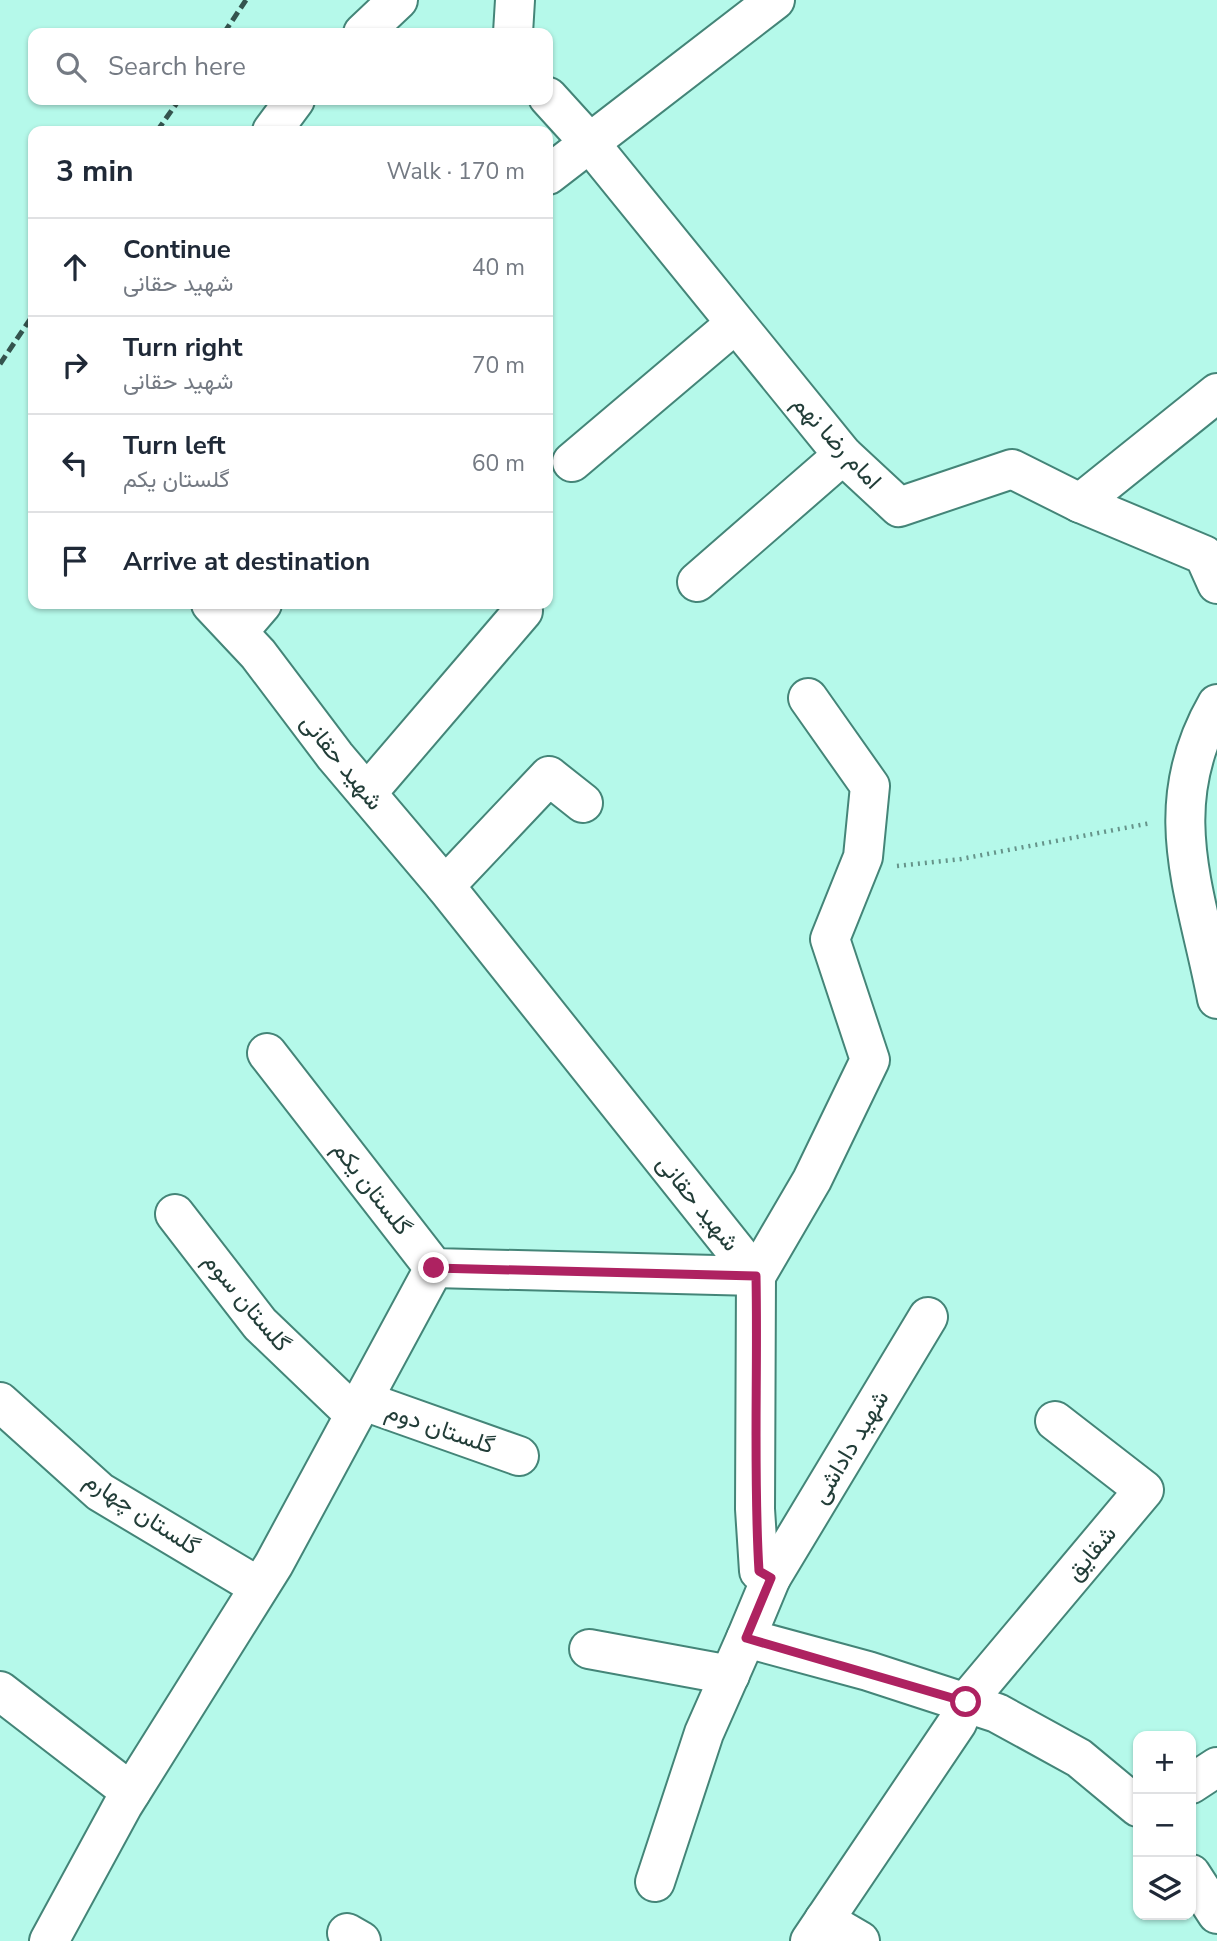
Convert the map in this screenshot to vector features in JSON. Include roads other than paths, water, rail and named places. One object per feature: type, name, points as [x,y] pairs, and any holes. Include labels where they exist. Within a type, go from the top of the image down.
[{"type":"street","points":[[368,28],[398,0]]},
{"type":"street","points":[[513,28],[515,0]]},
{"type":"street","points":[[553,171],[588,141],[775,0]]},
{"type":"street","name":"امام رضا نهم","points":[[553,102],[588,141],[842,455],[899,507],[1012,469],[1213,566]]},
{"type":"street","points":[[276,126],[291,105]]},
{"type":"street","points":[[572,462],[735,324]]},
{"type":"street","points":[[1080,503],[1217,393]]},
{"type":"street","points":[[697,582],[842,455]]},
{"type":"street","name":"شهید حقانی","points":[[216,609],[238,632],[445,886],[756,1276],[758,1369],[755,1509],[759,1571],[771,1578]]},
{"type":"street","points":[[238,632],[258,609]]},
{"type":"street","points":[[367,793],[523,611]]},
{"type":"street","points":[[49,1941],[131,1792],[259,1587],[434,1268],[756,1276],[812,1180],[870,1060],[830,939],[863,857],[870,786],[808,698]]},
{"type":"street","points":[[1217,704],[1205,724],[1183,802],[1191,891],[1217,999]]},
{"type":"street","points":[[445,886],[549,776],[583,803]]},
{"type":"street","name":"گلستان یکم","points":[[267,1053],[434,1268]]},
{"type":"street","name":"گلستان سوم","points":[[175,1214],[260,1324],[357,1407]]},
{"type":"street","name":"شهید داداشی","points":[[771,1578],[928,1317]]},
{"type":"street","name":"گلستان چهارم","points":[[0,1402],[100,1492],[259,1587]]},
{"type":"street","name":"گلستان دوم","points":[[357,1407],[519,1456]]},
{"type":"street","name":"شقایق","points":[[966,1702],[1144,1490],[1055,1421]]},
{"type":"street","points":[[655,1882],[704,1733],[771,1578]]},
{"type":"street","points":[[746,1638],[997,1713],[1079,1758],[1133,1803]]},
{"type":"street","points":[[589,1649],[730,1675]]},
{"type":"street","points":[[0,1691],[131,1792]]},
{"type":"street","points":[[860,1941],[817,1931],[957,1723],[966,1702]]},
{"type":"street","points":[[1196,1781],[1217,1766]]},
{"type":"street","points":[[1196,1882],[1217,1914]]},
{"type":"railway","points":[[227,28],[246,0]]},
{"type":"railway","points":[[161,126],[175,105]]},
{"type":"railway","points":[[0,364],[28,322]]}]
